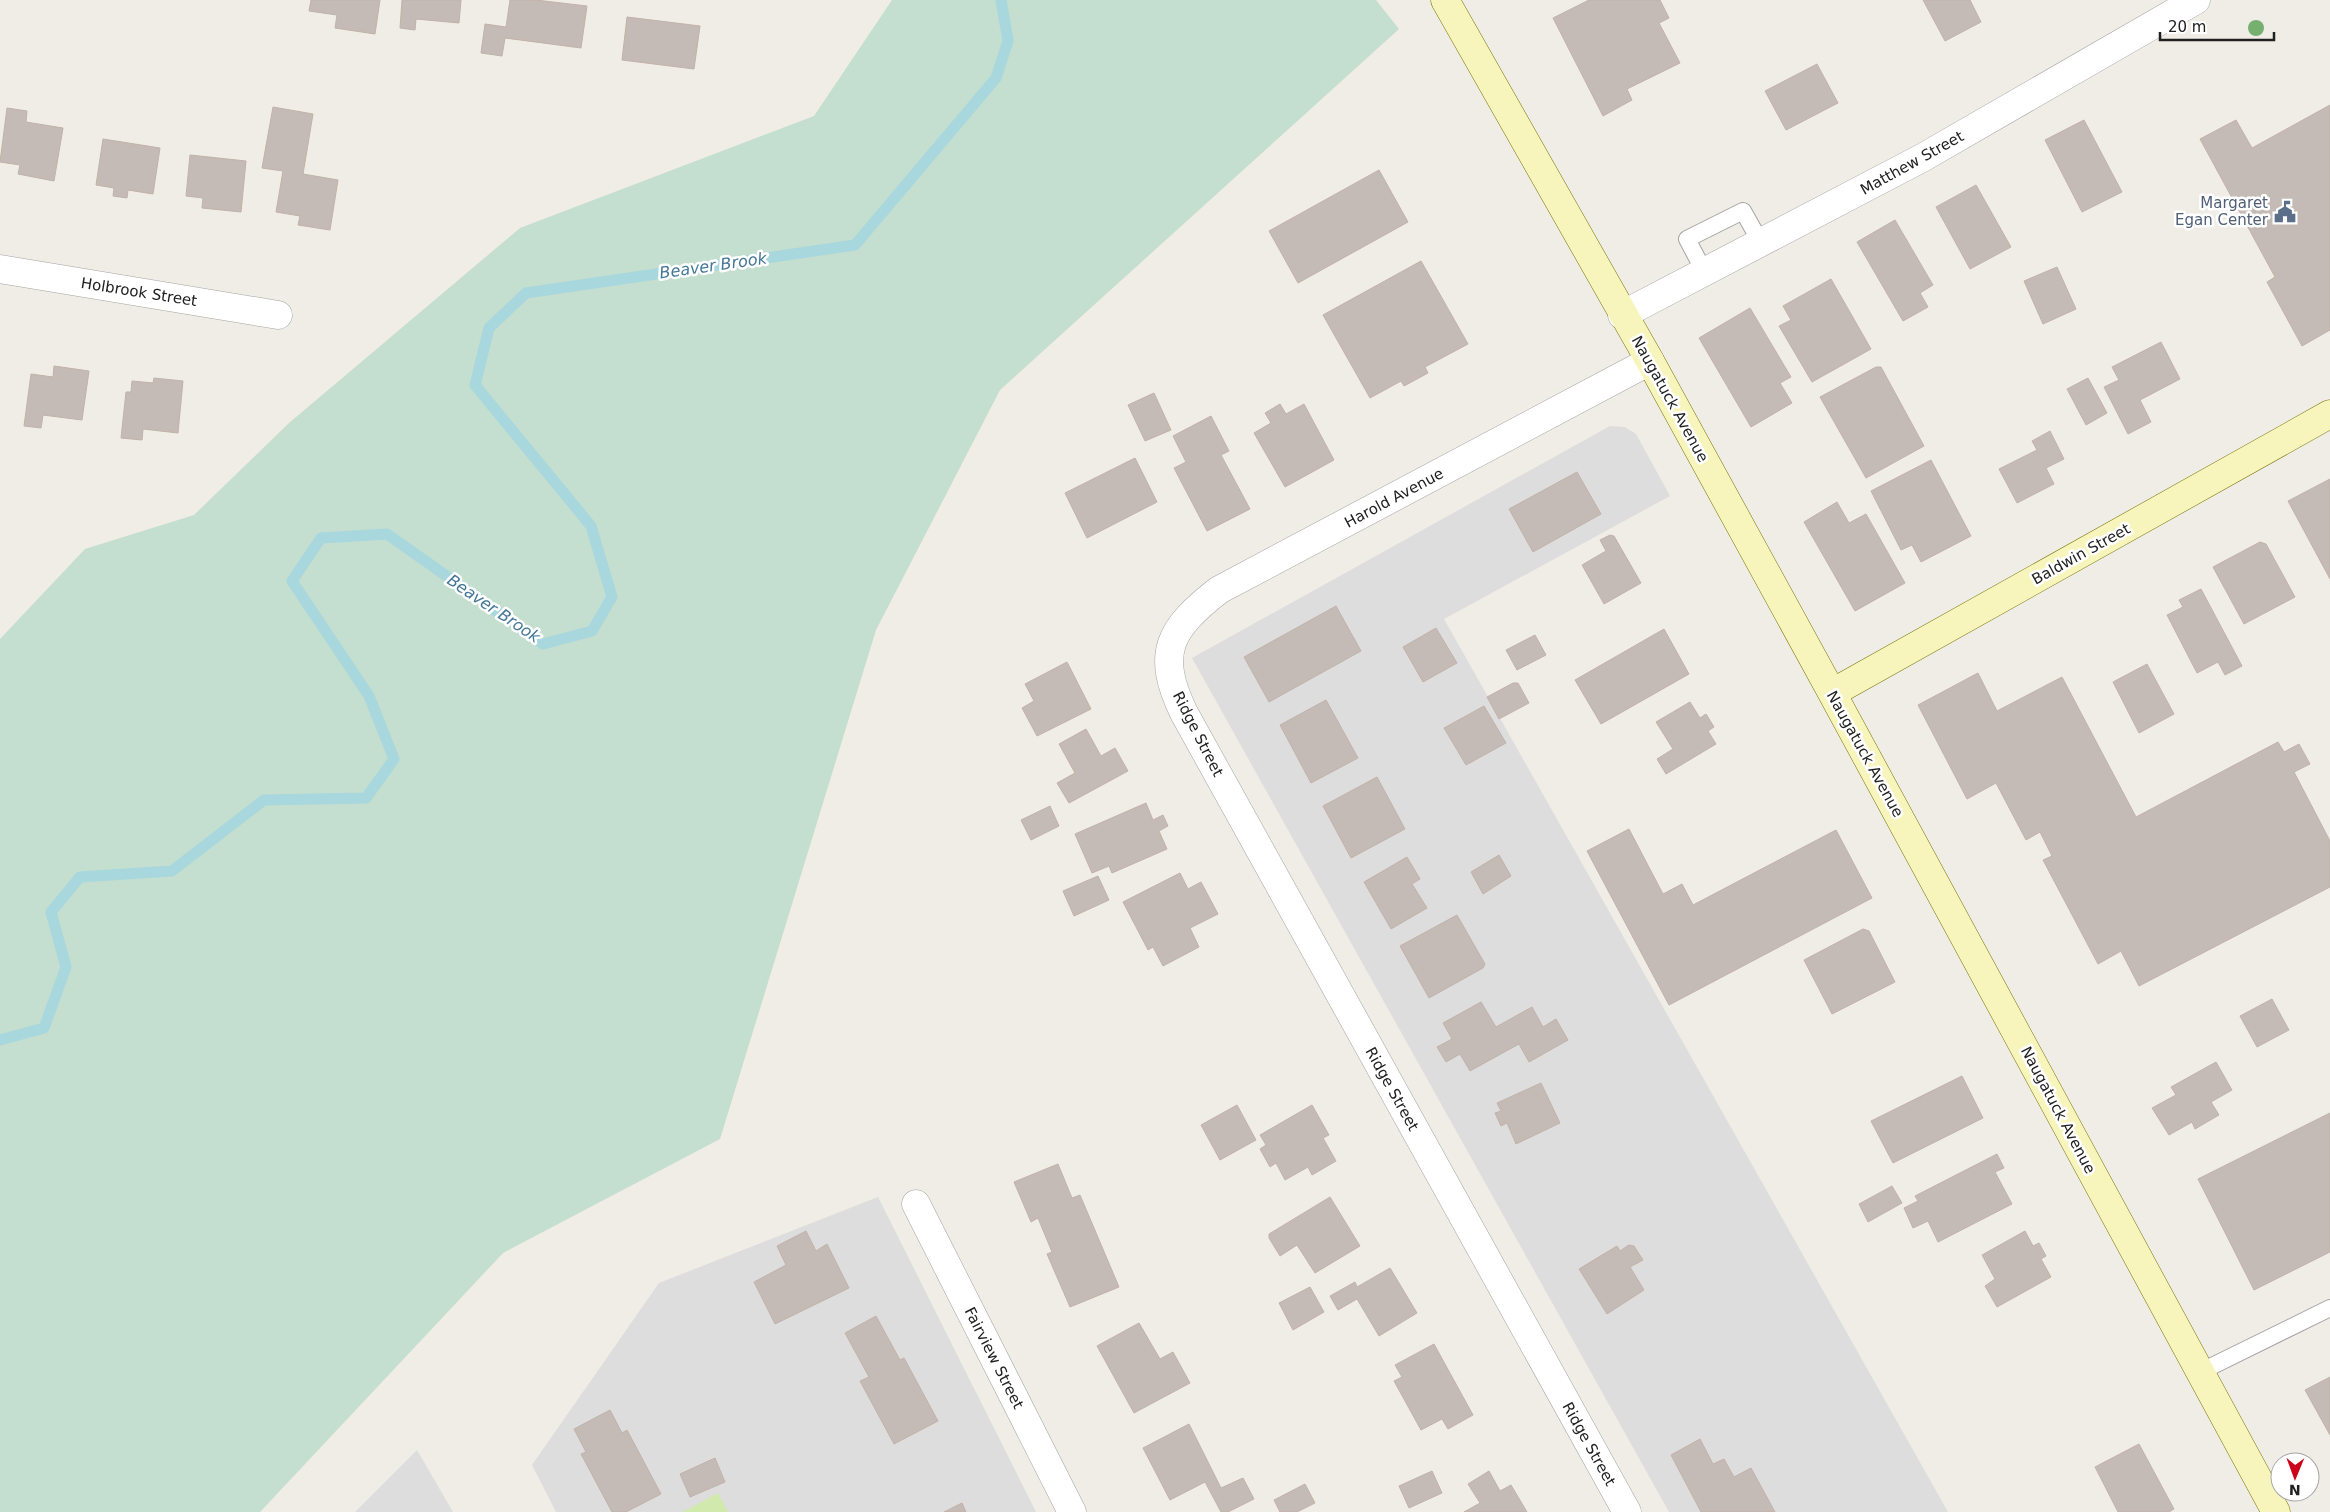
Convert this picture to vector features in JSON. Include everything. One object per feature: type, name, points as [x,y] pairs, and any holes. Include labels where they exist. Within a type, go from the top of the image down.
[{"type":"main road","name":"Naugatuck Avenue","points":[[1445,0],[1622,315],[1650,361],[2276,1512]]},
{"type":"main road","name":"Baldwin Street","points":[[1832,693],[2330,414]]},
{"type":"street","name":"Matthew Street","points":[[1622,315],[1922,158],[2196,0]]},
{"type":"street","name":"Holbrook Street","points":[[0,269],[278,315]]},
{"type":"street","name":"Harold Avenue","points":[[1168,663],[1174,635],[1196,608],[1219,590],[1650,361]]},
{"type":"street","name":"Ridge Street","points":[[1168,663],[1174,693],[1184,713],[1626,1512]]},
{"type":"street","name":"Fairview Street","points":[[916,1204],[1072,1512]]},
{"type":"lane","points":[[1705,273],[1687,239],[1743,211],[1761,243]]},
{"type":"lane","points":[[2200,1372],[2330,1308]]},
{"type":"shaded area","points":[[1610,426],[1625,427],[1636,434],[1670,496],[1444,619],[1948,1512],[1669,1512],[1192,658]]},
{"type":"shaded area","points":[[878,1197],[1036,1512],[556,1512],[532,1465],[659,1283]]},
{"type":"shaded area","points":[[417,1450],[453,1512],[355,1512]]},
{"type":"green space","points":[[892,0],[1376,0],[1399,29],[1000,390],[876,630],[720,1139],[503,1253],[260,1512],[0,1512],[0,639],[85,549],[194,515],[289,423],[520,228],[814,116]]},
{"type":"green space","points":[[718,1493],[728,1512],[683,1512]]},
{"type":"building","points":[[311,0],[380,0],[375,34],[335,28],[337,15],[309,11]]},
{"type":"building","points":[[402,0],[461,0],[459,23],[416,19],[415,30],[400,28]]},
{"type":"building","points":[[510,0],[536,0],[587,6],[581,48],[505,38],[502,56],[481,53],[485,24],[506,27]]},
{"type":"building","points":[[1589,0],[1660,0],[1669,18],[1659,23],[1680,63],[1627,89],[1632,100],[1603,116],[1553,18]]},
{"type":"building","points":[[1923,0],[1970,0],[1981,22],[1945,41]]},
{"type":"building","points":[[627,17],[700,26],[694,69],[622,60]]},
{"type":"building","points":[[1817,64],[1838,103],[1786,130],[1765,91]]},
{"type":"building","name":"Margaret Egan Center","points":[[2330,105],[2330,330],[2302,346],[2267,282],[2275,277],[2200,139],[2236,120],[2252,148]]},
{"type":"building","points":[[273,107],[313,114],[303,174],[338,180],[330,230],[298,225],[300,216],[276,212],[283,171],[262,168]]},
{"type":"building","points":[[7,108],[27,111],[26,122],[63,128],[54,181],[18,174],[20,165],[0,162]]},
{"type":"building","points":[[2084,120],[2122,192],[2082,212],[2045,140]]},
{"type":"building","points":[[103,139],[160,148],[153,194],[128,190],[127,198],[113,196],[114,188],[96,185]]},
{"type":"building","points":[[190,155],[246,161],[241,212],[202,208],[203,198],[186,196]]},
{"type":"building","points":[[1379,170],[1408,222],[1298,283],[1269,231]]},
{"type":"building","points":[[1976,185],[2011,247],[1970,269],[1936,207]]},
{"type":"building","points":[[1895,220],[1933,285],[1920,293],[1928,307],[1903,321],[1857,242]]},
{"type":"building","points":[[1421,261],[1468,344],[1425,367],[1428,373],[1404,386],[1401,381],[1370,398],[1323,315]]},
{"type":"building","points":[[2057,267],[2076,309],[2043,324],[2024,281]]},
{"type":"building","points":[[1831,279],[1871,349],[1812,382],[1779,326],[1791,320],[1783,306]]},
{"type":"building","points":[[1750,308],[1791,377],[1780,383],[1792,403],[1751,427],[1699,338]]},
{"type":"building","points":[[2161,342],[2180,379],[2140,400],[2151,422],[2128,434],[2104,387],[2119,380],[2112,367]]},
{"type":"building","points":[[54,366],[89,371],[82,420],[43,415],[41,428],[24,426],[31,374],[53,377]]},
{"type":"building","points":[[1876,367],[1881,367],[1924,446],[1866,478],[1820,397]]},
{"type":"building","points":[[154,378],[183,381],[178,433],[143,429],[142,440],[121,438],[126,392],[131,392],[132,381],[153,383]]},
{"type":"building","points":[[2088,378],[2107,413],[2086,425],[2067,389]]},
{"type":"building","points":[[1154,393],[1171,430],[1145,441],[1128,405]]},
{"type":"building","points":[[1280,404],[1286,414],[1304,404],[1334,460],[1285,487],[1254,433],[1271,423],[1265,413]]},
{"type":"building","points":[[1211,416],[1229,451],[1221,455],[1250,509],[1207,531],[1174,468],[1186,462],[1173,436]]},
{"type":"building","points":[[2050,431],[2064,459],[2046,468],[2054,484],[2017,503],[1999,469],[2037,450],[2032,441]]},
{"type":"building","points":[[1135,458],[1157,502],[1087,538],[1065,493]]},
{"type":"building","points":[[1931,460],[1971,536],[1921,562],[1912,545],[1901,550],[1871,491]]},
{"type":"building","points":[[1577,472],[1601,514],[1533,552],[1509,509]]},
{"type":"building","points":[[2330,479],[2330,579],[2288,501]]},
{"type":"building","points":[[1837,502],[1849,523],[1866,514],[1905,583],[1855,611],[1804,522]]},
{"type":"building","points":[[1610,535],[1614,536],[1641,583],[1604,604],[1582,565],[1606,551],[1600,540]]},
{"type":"building","points":[[2260,542],[2266,544],[2295,597],[2244,624],[2213,567]]},
{"type":"building","points":[[2201,589],[2242,666],[2225,675],[2218,662],[2197,673],[2167,615],[2183,607],[2179,600]]},
{"type":"building","points":[[1336,606],[1361,651],[1269,702],[1244,657]]},
{"type":"building","points":[[1436,628],[1457,663],[1423,682],[1403,647]]},
{"type":"building","points":[[1664,629],[1689,674],[1601,724],[1575,680]]},
{"type":"building","points":[[1535,635],[1546,655],[1517,670],[1506,650]]},
{"type":"building","points":[[1067,662],[1091,709],[1037,736],[1022,708],[1034,701],[1025,684]]},
{"type":"building","points":[[2147,664],[2174,714],[2139,733],[2113,682]]},
{"type":"building","points":[[1978,673],[1997,711],[2062,677],[2136,817],[2278,742],[2284,752],[2299,744],[2310,764],[2294,772],[2330,841],[2330,887],[2139,986],[2121,951],[2098,964],[2043,860],[2052,856],[2040,832],[2026,840],[1996,783],[1967,799],[1918,705]]},
{"type":"building","points":[[1513,683],[1518,683],[1529,703],[1499,719],[1487,697]]},
{"type":"building","points":[[1326,700],[1358,758],[1311,783],[1280,725]]},
{"type":"building","points":[[1690,702],[1700,718],[1706,714],[1714,727],[1708,731],[1716,744],[1666,774],[1657,759],[1673,749],[1656,722]]},
{"type":"building","points":[[1484,706],[1506,743],[1466,765],[1444,728]]},
{"type":"building","points":[[1086,729],[1101,756],[1115,748],[1128,771],[1069,803],[1057,783],[1075,773],[1059,744]]},
{"type":"building","points":[[1377,777],[1405,829],[1351,858],[1323,806]]},
{"type":"building","points":[[1146,803],[1153,820],[1163,815],[1168,826],[1159,831],[1167,849],[1112,873],[1109,866],[1092,873],[1075,834]]},
{"type":"building","points":[[1050,806],[1059,826],[1031,840],[1021,820]]},
{"type":"building","points":[[1629,829],[1663,894],[1682,884],[1693,905],[1836,830],[1872,898],[1669,1005],[1587,851]]},
{"type":"building","points":[[1499,855],[1511,876],[1483,894],[1471,872]]},
{"type":"building","points":[[1407,857],[1420,879],[1412,884],[1427,908],[1391,929],[1364,882]]},
{"type":"building","points":[[1180,873],[1188,889],[1201,882],[1218,914],[1190,928],[1199,947],[1163,966],[1153,947],[1148,950],[1123,902]]},
{"type":"building","points":[[1098,876],[1109,900],[1074,916],[1063,891]]},
{"type":"building","points":[[1457,915],[1485,964],[1483,968],[1429,998],[1400,946]]},
{"type":"building","points":[[1863,929],[1869,931],[1895,982],[1832,1014],[1804,960]]},
{"type":"building","points":[[2272,999],[2289,1030],[2257,1047],[2240,1016]]},
{"type":"building","points":[[1481,1002],[1496,1027],[1532,1007],[1543,1027],[1556,1019],[1568,1040],[1529,1062],[1519,1044],[1470,1071],[1460,1054],[1446,1062],[1437,1047],[1452,1039],[1443,1023]]},
{"type":"building","points":[[2216,1062],[2232,1090],[2211,1102],[2219,1115],[2195,1129],[2192,1122],[2169,1135],[2152,1108],[2176,1095],[2171,1087]]},
{"type":"building","points":[[1962,1076],[1983,1118],[1893,1163],[1871,1121]]},
{"type":"building","points":[[1541,1083],[1560,1123],[1516,1144],[1507,1123],[1501,1126],[1495,1113],[1501,1111],[1497,1103]]},
{"type":"building","points":[[1237,1105],[1256,1140],[1220,1160],[1201,1125]]},
{"type":"building","points":[[1312,1105],[1329,1135],[1323,1138],[1336,1161],[1312,1175],[1308,1167],[1285,1180],[1276,1163],[1270,1167],[1260,1149],[1266,1145],[1260,1135]]},
{"type":"building","points":[[2330,1113],[2330,1252],[2254,1290],[2198,1179]]},
{"type":"building","points":[[1997,1154],[2004,1168],[1995,1172],[2012,1204],[1938,1242],[1928,1221],[1913,1228],[1904,1208],[1918,1201],[1915,1196]]},
{"type":"building","points":[[1058,1164],[1072,1198],[1080,1195],[1119,1287],[1070,1307],[1047,1254],[1052,1252],[1038,1218],[1031,1222],[1014,1182]]},
{"type":"building","points":[[1892,1186],[1902,1203],[1868,1222],[1859,1204]]},
{"type":"building","points":[[1330,1197],[1360,1246],[1315,1273],[1297,1245],[1280,1256],[1269,1238],[1269,1234]]},
{"type":"building","points":[[806,1231],[816,1251],[827,1244],[849,1288],[775,1324],[754,1282],[786,1265],[777,1246]]},
{"type":"building","points":[[2025,1231],[2033,1246],[2039,1243],[2046,1256],[2041,1259],[2051,1277],[1997,1307],[1985,1286],[1995,1279],[1982,1255]]},
{"type":"building","points":[[1629,1245],[1634,1246],[1643,1260],[1630,1267],[1644,1290],[1607,1314],[1579,1269],[1617,1246],[1620,1251]]},
{"type":"building","points":[[1390,1268],[1417,1313],[1379,1336],[1357,1299],[1338,1310],[1330,1296],[1355,1282],[1357,1287]]},
{"type":"building","points":[[1310,1287],[1324,1312],[1293,1330],[1279,1303]]},
{"type":"building","points":[[876,1316],[900,1360],[904,1358],[938,1421],[894,1444],[860,1381],[869,1377],[845,1333]]},
{"type":"building","points":[[1139,1323],[1160,1359],[1173,1352],[1190,1383],[1134,1413],[1097,1346]]},
{"type":"building","points":[[1434,1344],[1473,1415],[1448,1429],[1442,1419],[1421,1430],[1394,1381],[1402,1377],[1395,1365]]},
{"type":"building","points":[[2330,1377],[2330,1435],[2305,1390]]},
{"type":"building","points":[[610,1410],[622,1433],[627,1430],[661,1494],[626,1512],[612,1512],[581,1454],[586,1452],[574,1429]]},
{"type":"building","points":[[1189,1424],[1221,1488],[1243,1478],[1254,1499],[1228,1512],[1221,1512],[1205,1482],[1170,1500],[1143,1448]]},
{"type":"building","points":[[1700,1439],[1713,1464],[1724,1459],[1734,1477],[1751,1468],[1775,1512],[1701,1512],[1671,1455]]},
{"type":"building","points":[[2139,1444],[2174,1509],[2169,1512],[2118,1512],[2095,1467]]},
{"type":"building","points":[[715,1458],[725,1482],[690,1497],[680,1474]]},
{"type":"building","points":[[1432,1471],[1442,1493],[1409,1508],[1399,1486]]},
{"type":"building","points":[[1489,1471],[1500,1491],[1511,1485],[1527,1512],[1464,1512],[1480,1503],[1468,1484]]},
{"type":"building","points":[[1305,1484],[1315,1503],[1297,1512],[1280,1512],[1274,1500]]},
{"type":"building","points":[[962,1503],[966,1512],[944,1512]]},
{"type":"waterway","name":"Beaver Brook","points":[[0,1040],[44,1028],[66,967],[51,912],[80,877],[172,871],[264,800],[366,798],[394,759],[369,696],[292,581],[321,538],[387,534],[543,644],[592,631],[612,597],[591,526],[475,385],[489,328],[526,293],[855,245],[996,78],[1008,41],[1001,0]]},
{"type":"place","name":"Margaret Egan Center","points":[[2285,212]]}]
